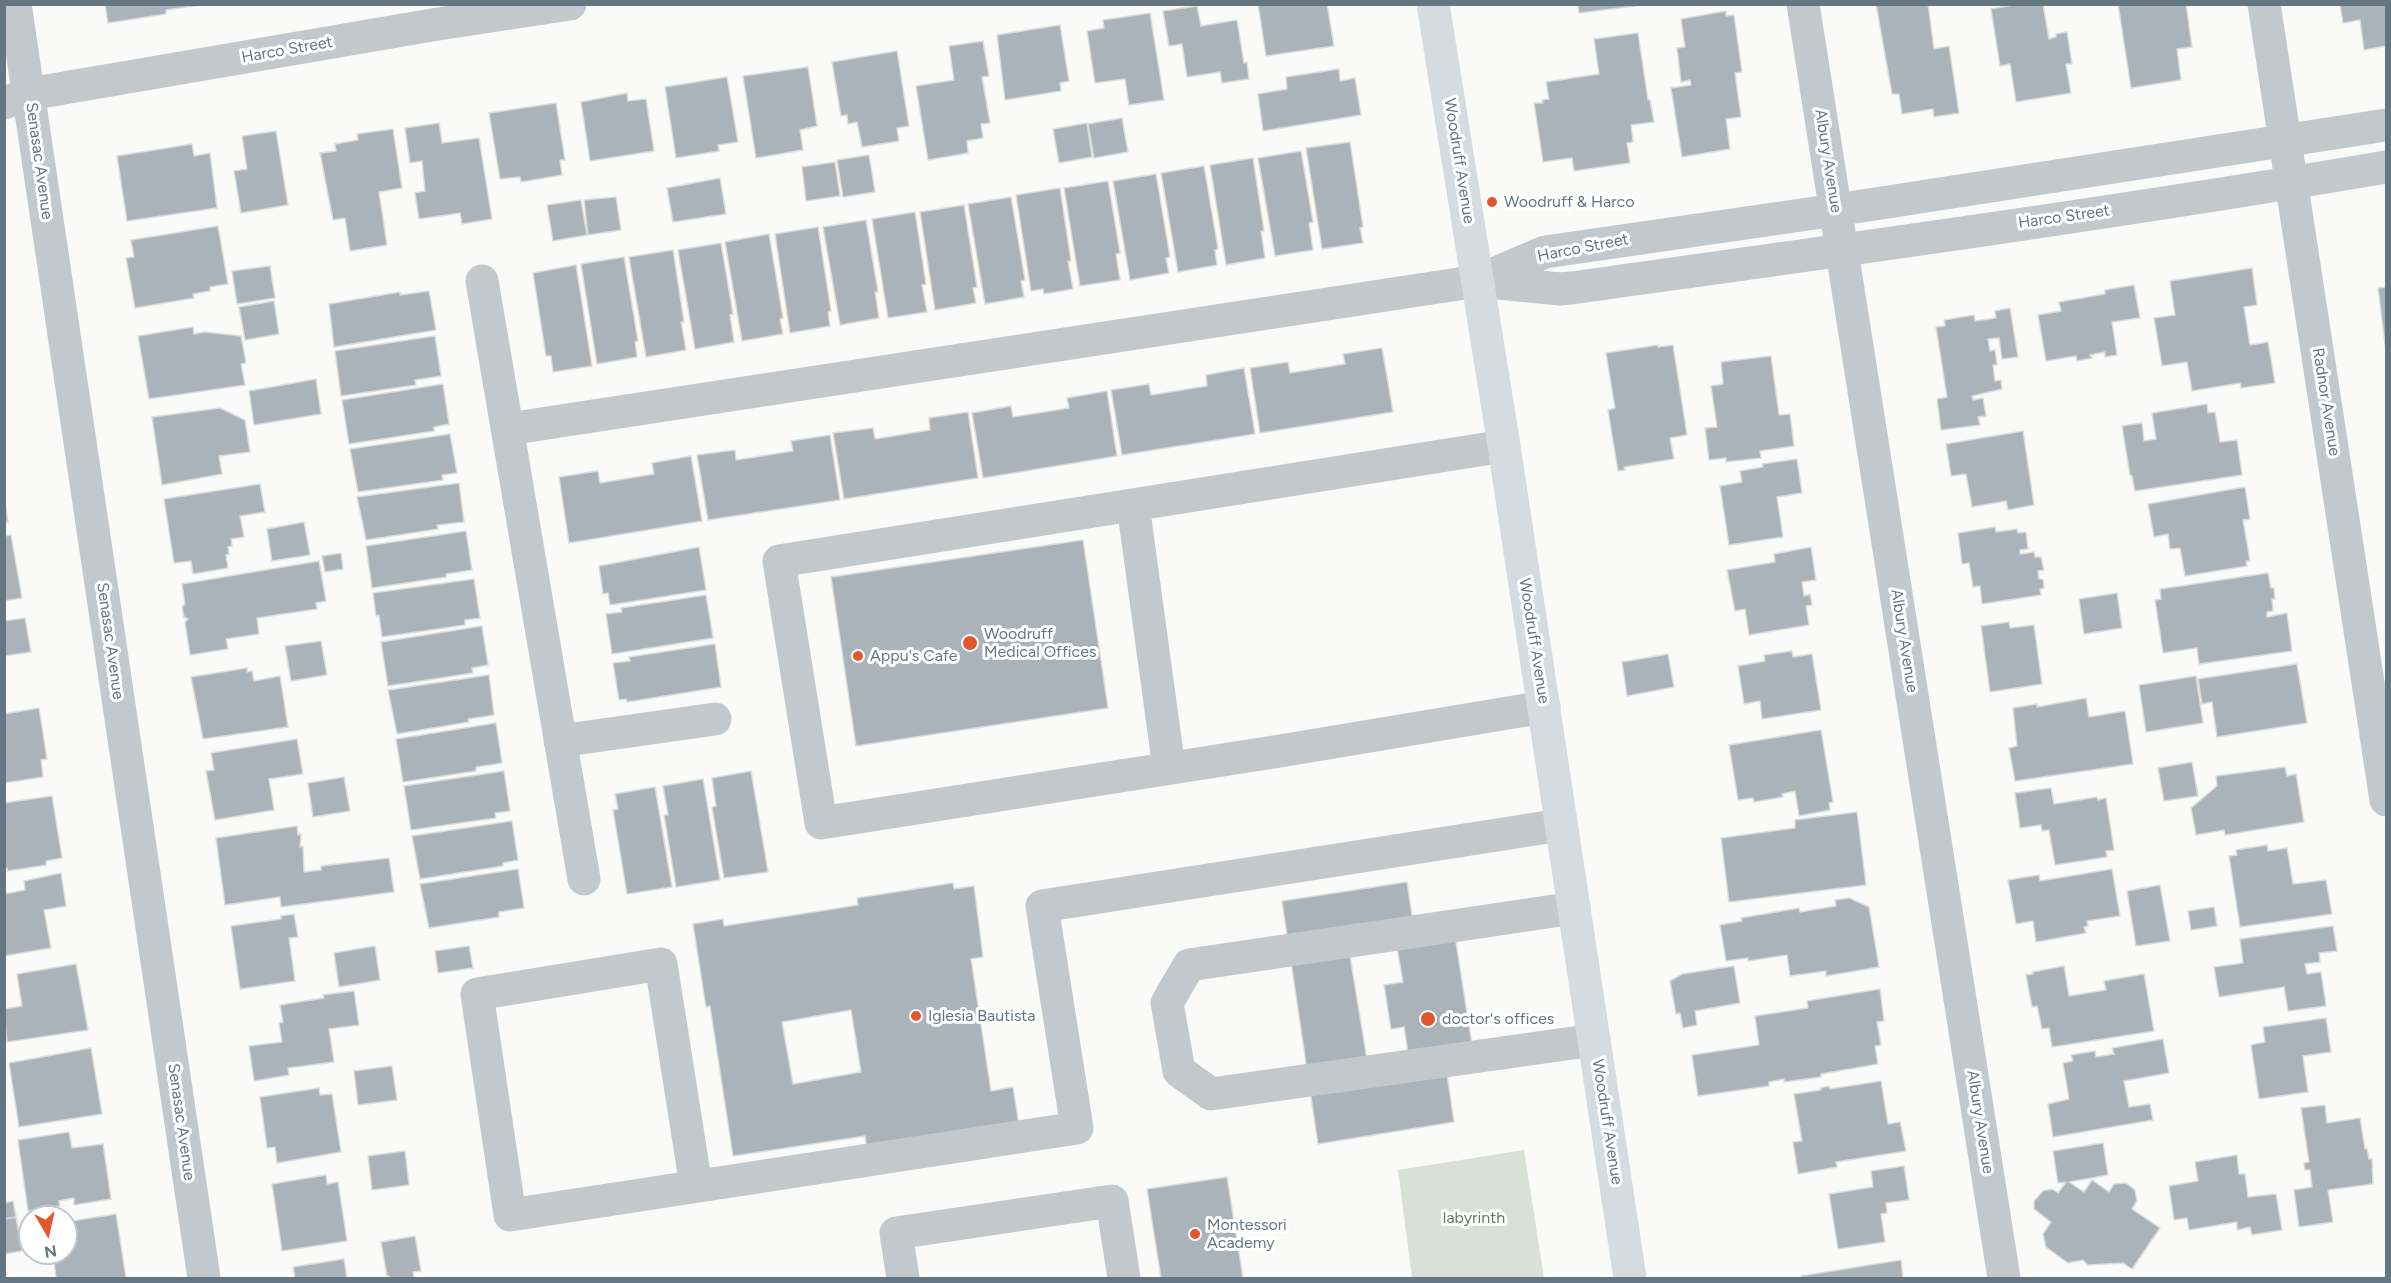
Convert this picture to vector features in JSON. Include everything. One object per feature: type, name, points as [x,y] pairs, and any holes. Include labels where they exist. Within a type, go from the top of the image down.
[{"type":"main road","name":"Woodruff Avenue","points":[[1433,4],[1504,446],[1630,1278]]},
{"type":"street","name":"Senasac Avenue","points":[[15,4],[17,98],[204,1278]]},
{"type":"street","name":"Harco Street","points":[[17,98],[436,14],[570,4]]},
{"type":"street","name":"Albury Avenue","points":[[1803,4],[2004,1278]]},
{"type":"street","name":"Radnor Avenue","points":[[2264,4],[2386,800]]},
{"type":"street","name":"Harco Street","points":[[1478,281],[1545,252],[1836,210],[2386,125]]},
{"type":"street","name":"Harco Street","points":[[1478,281],[1560,289],[1842,250],[2386,167]]},
{"type":"street","points":[[482,281],[584,879]]},
{"type":"street","points":[[508,429],[1478,281]]},
{"type":"street","points":[[1504,446],[779,561],[821,823],[1544,707]]},
{"type":"street","points":[[1133,505],[1169,768]]},
{"type":"street","points":[[560,741],[715,719]]},
{"type":"street","points":[[696,1186],[661,964],[477,994],[510,1215],[1077,1128],[1042,906],[1561,825]]},
{"type":"street","points":[[1574,908],[1189,965],[1167,1003],[1179,1071],[1211,1094],[1594,1040]]},
{"type":"street","points":[[903,1278],[896,1233],[1112,1201],[1124,1278]]},
{"type":"green space","name":"labyrinth","points":[[1524,1150],[1544,1278],[1412,1278],[1398,1170]]},
{"type":"building","points":[[105,4],[206,4],[166,10],[166,14],[108,23]]},
{"type":"building","points":[[1258,4],[1327,4],[1334,46],[1266,56]]},
{"type":"building","points":[[1578,4],[1635,4],[1635,6],[1579,13]]},
{"type":"building","points":[[1876,4],[1928,4],[1934,49],[1949,46],[1959,113],[1934,117],[1933,109],[1902,114],[1899,94],[1892,94]]},
{"type":"building","points":[[2019,4],[2043,4],[2049,39],[2056,37],[2056,34],[2067,32],[2072,64],[2066,64],[2071,93],[2016,102],[2010,64],[2000,66],[1991,9]]},
{"type":"building","points":[[2118,4],[2186,4],[2192,47],[2177,49],[2181,80],[2131,88]]},
{"type":"building","points":[[2340,4],[2386,4],[2386,46],[2364,50],[2360,20],[2343,23]]},
{"type":"building","points":[[1197,6],[1201,26],[1237,20],[1249,79],[1222,83],[1220,72],[1187,77],[1182,44],[1169,46],[1163,11]]},
{"type":"building","points":[[1726,11],[1726,16],[1734,15],[1742,72],[1735,73],[1741,117],[1726,119],[1730,149],[1682,157],[1671,88],[1691,85],[1690,80],[1681,82],[1677,48],[1685,47],[1681,19]]},
{"type":"building","points":[[1150,13],[1164,100],[1129,105],[1125,79],[1095,83],[1087,31],[1104,28],[1103,20]]},
{"type":"building","points":[[1060,25],[1069,81],[1060,83],[1061,91],[1005,100],[997,35]]},
{"type":"building","points":[[1638,33],[1648,100],[1650,100],[1654,122],[1631,125],[1633,142],[1627,143],[1630,163],[1574,171],[1572,158],[1543,162],[1534,103],[1543,103],[1542,100],[1549,99],[1546,82],[1599,74],[1594,39]]},
{"type":"building","points":[[983,41],[989,76],[982,77],[990,123],[981,124],[983,138],[967,141],[968,153],[928,160],[916,86],[954,80],[949,46]]},
{"type":"building","points":[[897,51],[909,126],[897,128],[899,141],[862,147],[857,122],[848,124],[847,115],[841,116],[832,62]]},
{"type":"building","points":[[808,67],[817,126],[800,130],[803,150],[756,158],[743,76]]},
{"type":"building","points":[[1339,69],[1340,81],[1355,78],[1361,115],[1263,131],[1258,94],[1287,89],[1286,77]]},
{"type":"building","points":[[727,77],[738,142],[718,145],[719,151],[676,158],[665,87]]},
{"type":"building","points":[[627,93],[628,101],[646,99],[654,151],[590,161],[581,102]]},
{"type":"building","points":[[556,103],[565,160],[560,160],[562,175],[521,182],[520,177],[500,179],[489,113]]},
{"type":"building","points":[[1122,118],[1128,152],[1094,158],[1088,124]]},
{"type":"building","points":[[439,123],[442,143],[479,138],[492,219],[462,224],[460,213],[419,219],[415,193],[425,191],[422,161],[410,163],[405,128]]},
{"type":"building","points":[[1087,123],[1092,157],[1059,163],[1053,129]]},
{"type":"building","points":[[393,129],[402,188],[379,192],[387,245],[350,251],[345,218],[333,220],[320,153],[336,151],[335,144],[358,140],[357,134]]},
{"type":"building","points":[[276,131],[288,205],[241,213],[234,171],[247,169],[242,136]]},
{"type":"building","points":[[1350,142],[1363,227],[1360,228],[1363,243],[1322,249],[1306,148]]},
{"type":"building","points":[[192,144],[194,156],[210,153],[217,208],[127,221],[117,156]]},
{"type":"building","points":[[1301,151],[1313,222],[1309,223],[1313,250],[1275,256],[1258,158]]},
{"type":"building","points":[[869,155],[875,192],[843,197],[837,160]]},
{"type":"building","points":[[1253,158],[1264,231],[1261,231],[1265,258],[1226,265],[1210,165]]},
{"type":"building","points":[[835,162],[840,196],[806,201],[802,167]]},
{"type":"building","points":[[1204,166],[1218,249],[1215,250],[1217,265],[1178,272],[1161,173]]},
{"type":"building","points":[[1156,174],[1170,257],[1166,258],[1169,273],[1130,280],[1113,181]]},
{"type":"building","points":[[720,178],[726,214],[673,222],[667,188]]},
{"type":"building","points":[[1108,181],[1120,253],[1116,254],[1120,280],[1080,286],[1064,188]]},
{"type":"building","points":[[1060,188],[1073,289],[1044,294],[1043,289],[1031,291],[1016,195]]},
{"type":"building","points":[[616,197],[621,230],[588,235],[584,200]]},
{"type":"building","points":[[1011,197],[1025,280],[1021,281],[1024,297],[985,304],[968,204]]},
{"type":"building","points":[[581,200],[587,235],[553,241],[547,205]]},
{"type":"building","points":[[964,205],[977,287],[973,288],[976,303],[935,310],[920,212]]},
{"type":"building","points":[[915,212],[926,284],[922,285],[927,312],[888,318],[872,219]]},
{"type":"building","points":[[866,220],[878,292],[875,292],[879,318],[840,325],[823,227]]},
{"type":"building","points":[[218,226],[228,284],[210,287],[210,291],[193,294],[194,298],[135,308],[126,258],[134,257],[131,240]]},
{"type":"building","points":[[818,227],[831,311],[828,312],[830,326],[790,333],[775,234]]},
{"type":"building","points":[[769,234],[783,318],[780,319],[783,334],[742,341],[725,242]]},
{"type":"building","points":[[721,243],[733,314],[730,315],[734,342],[695,349],[678,250]]},
{"type":"building","points":[[673,250],[686,350],[646,357],[629,257]]},
{"type":"building","points":[[624,257],[638,341],[635,342],[637,357],[597,364],[581,264]]},
{"type":"building","points":[[576,265],[592,366],[553,372],[551,356],[546,356],[533,273]]},
{"type":"building","points":[[270,266],[275,298],[237,304],[232,271]]},
{"type":"building","points":[[2252,268],[2257,305],[2244,307],[2250,345],[2268,342],[2275,383],[2241,388],[2240,383],[2192,391],[2187,362],[2162,366],[2154,318],[2175,315],[2170,281]]},
{"type":"building","points":[[2134,285],[2140,318],[2112,322],[2117,355],[2105,357],[2105,352],[2077,361],[2076,356],[2046,361],[2038,315],[2061,311],[2059,302],[2105,294],[2105,290]]},
{"type":"building","points":[[2386,287],[2386,352],[2378,288]]},
{"type":"building","points":[[429,291],[436,330],[334,347],[329,304],[400,292],[400,295]]},
{"type":"building","points":[[274,301],[279,334],[245,340],[239,307]]},
{"type":"building","points":[[2010,308],[2018,357],[2002,359],[1999,338],[1988,339],[1990,351],[1995,350],[1997,365],[1993,365],[1995,381],[2001,380],[2002,389],[1972,396],[1973,400],[1983,398],[1986,416],[1978,417],[1980,425],[1941,430],[1937,399],[1947,397],[1936,327],[1945,326],[1944,320],[1974,315],[1975,321],[1996,318],[1995,311]]},
{"type":"building","points":[[193,327],[194,334],[204,332],[241,336],[246,363],[241,364],[245,385],[149,399],[138,336]]},
{"type":"building","points":[[435,336],[441,376],[415,380],[416,385],[341,396],[335,351]]},
{"type":"building","points":[[1658,345],[1658,347],[1673,345],[1687,435],[1670,438],[1674,459],[1624,467],[1625,470],[1618,471],[1608,410],[1615,408],[1606,353]]},
{"type":"building","points":[[1382,348],[1393,412],[1260,433],[1250,368],[1288,362],[1290,373],[1345,364],[1343,354]]},
{"type":"building","points":[[1771,356],[1779,415],[1790,414],[1794,446],[1760,451],[1761,458],[1726,462],[1726,458],[1709,460],[1705,428],[1717,427],[1711,386],[1723,384],[1721,362]]},
{"type":"building","points":[[1244,368],[1255,434],[1122,455],[1111,390],[1149,384],[1151,395],[1207,386],[1206,375]]},
{"type":"building","points":[[316,379],[321,414],[254,425],[249,391]]},
{"type":"building","points":[[443,384],[449,424],[434,427],[434,431],[349,444],[342,400]]},
{"type":"building","points":[[1107,391],[1117,456],[983,478],[972,413],[1011,406],[1013,417],[1069,408],[1067,398]]},
{"type":"building","points":[[2207,404],[2208,413],[2215,412],[2220,442],[2237,440],[2242,475],[2135,491],[2122,426],[2142,423],[2144,441],[2156,439],[2152,413]]},
{"type":"building","points":[[220,408],[245,420],[250,452],[219,456],[222,474],[162,485],[152,417]]},
{"type":"building","points":[[968,412],[978,478],[844,499],[833,433],[873,428],[875,439],[930,430],[929,418]]},
{"type":"building","points":[[2023,431],[2034,505],[2008,510],[2006,501],[1972,507],[1966,474],[1951,476],[1946,444]]},
{"type":"building","points":[[450,434],[457,473],[442,475],[443,480],[358,492],[350,449]]},
{"type":"building","points":[[830,435],[840,500],[708,520],[697,455],[735,450],[736,460],[793,451],[791,441]]},
{"type":"building","points":[[691,456],[702,521],[569,543],[559,477],[598,471],[600,483],[654,474],[652,463]]},
{"type":"building","points":[[1797,459],[1802,493],[1777,497],[1783,537],[1729,545],[1720,486],[1742,482],[1740,471],[1763,467],[1762,464]]},
{"type":"building","points":[[459,483],[464,522],[437,525],[438,529],[366,540],[357,497]]},
{"type":"building","points":[[260,484],[265,512],[240,516],[244,537],[231,539],[232,546],[228,547],[229,554],[226,555],[228,568],[193,574],[191,561],[174,563],[164,499]]},
{"type":"building","points":[[2245,487],[2250,519],[2243,520],[2250,561],[2246,561],[2247,566],[2185,576],[2180,548],[2170,549],[2168,534],[2154,537],[2148,504]]},
{"type":"building","points":[[4,497],[8,522],[4,522]]},
{"type":"building","points":[[304,522],[310,555],[272,561],[267,529]]},
{"type":"building","points":[[1995,527],[1996,532],[2017,529],[2018,533],[2026,532],[2028,549],[2020,550],[2020,554],[2034,552],[2035,557],[2041,557],[2044,570],[2038,571],[2039,579],[2043,579],[2044,588],[2040,589],[2041,595],[1982,604],[1980,586],[1973,587],[1969,563],[1962,564],[1958,533]]},
{"type":"building","points":[[466,531],[472,570],[446,574],[446,577],[372,588],[366,546]]},
{"type":"building","points":[[11,535],[22,598],[4,601],[4,536]]},
{"type":"building","name":"Woodruff Medical Offices","points":[[1083,540],[1108,708],[856,746],[831,577]]},
{"type":"building","points":[[699,547],[706,590],[610,605],[608,593],[603,594],[599,566]]},
{"type":"building","points":[[1811,547],[1816,580],[1802,582],[1804,596],[1810,594],[1812,605],[1806,606],[1809,625],[1749,635],[1745,609],[1735,611],[1727,570],[1775,562],[1774,554]]},
{"type":"building","points":[[341,553],[343,569],[325,572],[322,556]]},
{"type":"building","points":[[319,561],[326,601],[316,603],[317,609],[257,618],[259,634],[226,639],[228,649],[190,655],[185,622],[188,619],[184,617],[182,607],[185,604],[182,584]]},
{"type":"building","points":[[2268,573],[2271,588],[2274,588],[2275,599],[2272,599],[2273,611],[2267,612],[2267,617],[2287,613],[2292,651],[2199,664],[2197,648],[2163,653],[2155,600],[2161,599],[2160,589]]},
{"type":"building","points":[[474,579],[480,618],[465,620],[465,625],[382,637],[373,593]]},
{"type":"building","points":[[2117,593],[2122,628],[2084,634],[2079,599]]},
{"type":"building","points":[[706,595],[713,638],[612,654],[606,614],[622,612],[621,608]]},
{"type":"building","points":[[25,618],[31,652],[4,656],[4,621]]},
{"type":"building","points":[[2009,622],[2010,628],[2034,625],[2042,684],[1990,692],[1981,626]]},
{"type":"building","points":[[482,626],[488,665],[472,668],[473,673],[388,686],[381,642]]},
{"type":"building","points":[[321,641],[327,675],[291,681],[285,646]]},
{"type":"building","points":[[715,644],[721,687],[627,702],[626,699],[619,700],[613,663],[630,661],[629,657]]},
{"type":"building","points":[[1792,651],[1793,657],[1812,654],[1821,710],[1762,719],[1760,701],[1744,704],[1738,666],[1765,661],[1764,655]]},
{"type":"building","points":[[1668,654],[1674,687],[1627,696],[1622,662]]},
{"type":"building","points":[[2297,664],[2307,723],[2217,737],[2212,702],[2202,704],[2198,679]]},
{"type":"building","points":[[247,668],[247,672],[252,671],[254,681],[280,676],[288,727],[203,739],[191,677]]},
{"type":"building","points":[[489,675],[494,715],[468,719],[469,722],[397,734],[388,690]]},
{"type":"building","points":[[2196,676],[2203,723],[2146,732],[2139,685]]},
{"type":"building","points":[[2086,698],[2089,717],[2125,711],[2133,764],[2015,781],[2009,748],[2017,746],[2013,708],[2037,704],[2037,707]]},
{"type":"building","points":[[39,708],[47,759],[41,760],[43,777],[4,783],[4,714]]},
{"type":"building","points":[[496,723],[502,763],[476,767],[476,771],[403,782],[396,739]]},
{"type":"building","points":[[1821,730],[1833,802],[1829,803],[1830,810],[1799,816],[1795,791],[1782,794],[1783,797],[1754,802],[1753,798],[1738,800],[1729,745]]},
{"type":"building","points":[[297,739],[303,774],[269,779],[274,810],[215,820],[206,771],[214,770],[211,753]]},
{"type":"building","points":[[2192,762],[2198,796],[2164,801],[2158,768]]},
{"type":"building","points":[[2285,767],[2287,776],[2296,774],[2304,822],[2225,835],[2224,830],[2196,835],[2191,808],[2217,786],[2216,776]]},
{"type":"building","points":[[504,771],[510,811],[495,813],[496,818],[411,830],[404,786]]},
{"type":"building","points":[[751,771],[768,872],[724,878],[712,807],[716,806],[712,778]]},
{"type":"building","points":[[344,777],[350,811],[313,817],[308,783]]},
{"type":"building","points":[[703,779],[720,880],[676,887],[664,815],[668,815],[663,786]]},
{"type":"building","points":[[655,787],[672,887],[627,894],[613,810],[618,809],[615,794]]},
{"type":"building","points":[[2051,788],[2054,804],[2097,797],[2098,800],[2106,798],[2114,850],[2106,851],[2107,857],[2055,865],[2049,830],[2042,831],[2041,825],[2020,828],[2015,793]]},
{"type":"building","points":[[52,796],[62,858],[46,861],[46,865],[8,871],[7,868],[4,869],[4,803]]},
{"type":"building","points":[[1857,812],[1866,885],[1729,902],[1721,838],[1795,828],[1795,820]]},
{"type":"building","points":[[512,821],[518,860],[503,863],[503,866],[420,879],[412,836]]},
{"type":"building","points":[[297,826],[298,835],[301,834],[300,847],[303,846],[304,872],[321,870],[321,866],[389,858],[394,892],[281,907],[280,897],[225,905],[216,838]]},
{"type":"building","points":[[2267,845],[2268,851],[2287,848],[2293,884],[2326,880],[2332,914],[2240,927],[2229,856],[2237,855],[2236,850]]},
{"type":"building","points":[[518,869],[524,908],[499,912],[499,917],[429,928],[420,884]]},
{"type":"building","points":[[2112,869],[2120,916],[2087,921],[2088,926],[2084,927],[2086,933],[2036,942],[2033,921],[2016,924],[2008,880],[2039,875],[2040,881]]},
{"type":"building","points":[[61,873],[66,906],[44,910],[51,948],[4,956],[4,894],[25,890],[24,881]]},
{"type":"building","name":"doctor's offices","points":[[1407,882],[1413,922],[1452,917],[1475,1064],[1446,1068],[1454,1122],[1318,1144],[1282,901]],"holes":[[[1395,936],[1403,982],[1384,985],[1391,1029],[1404,1027],[1411,1071],[1370,1078],[1348,944]]]},
{"type":"building","name":"Iglesia Bautista","points":[[953,883],[954,889],[974,886],[983,957],[971,959],[991,1091],[1013,1087],[1019,1125],[867,1149],[865,1136],[733,1156],[710,1006],[706,1007],[693,924],[723,919],[724,926],[833,909],[858,905],[857,898]],"holes":[[[851,1010],[861,1072],[793,1084],[782,1022]]]},
{"type":"building","points":[[2160,885],[2170,941],[2136,946],[2127,891]]},
{"type":"building","points":[[1849,898],[1869,907],[1879,967],[1826,976],[1826,971],[1790,976],[1787,955],[1748,961],[1748,958],[1726,961],[1720,925],[1742,921],[1741,918],[1799,908],[1800,912],[1836,906],[1835,900]]},
{"type":"building","points":[[2214,907],[2217,926],[2191,930],[2188,911]]},
{"type":"building","points":[[294,914],[298,937],[289,938],[295,981],[240,989],[231,926],[281,919],[281,916]]},
{"type":"building","points":[[2333,926],[2337,951],[2319,953],[2320,962],[2305,964],[2307,974],[2321,972],[2326,1006],[2288,1011],[2284,987],[2219,997],[2214,967],[2243,963],[2240,939]]},
{"type":"building","points":[[375,946],[380,980],[339,987],[334,953]]},
{"type":"building","points":[[469,946],[473,968],[438,973],[435,951]]},
{"type":"building","points":[[76,964],[88,1030],[7,1042],[4,1009],[22,1006],[17,974]]},
{"type":"building","points":[[1734,966],[1740,1003],[1695,1011],[1697,1025],[1683,1028],[1680,1013],[1676,1014],[1670,981],[1682,974]]},
{"type":"building","points":[[2064,966],[2069,996],[2106,990],[2104,981],[2144,974],[2154,1031],[2052,1047],[2049,1028],[2042,1029],[2037,1006],[2032,1007],[2026,975]]},
{"type":"building","points":[[1880,989],[1884,1021],[1877,1022],[1881,1045],[1875,1046],[1878,1064],[1821,1074],[1821,1077],[1784,1082],[1784,1079],[1769,1082],[1769,1086],[1698,1096],[1692,1055],[1759,1045],[1755,1016],[1808,1008],[1807,1001]]},
{"type":"building","points":[[354,991],[359,1025],[329,1029],[334,1062],[288,1068],[289,1075],[254,1081],[249,1046],[282,1042],[279,1023],[283,1022],[280,1005],[324,998],[323,995]]},
{"type":"building","points":[[2326,1018],[2331,1052],[2303,1056],[2308,1092],[2259,1099],[2251,1045],[2265,1042],[2263,1027]]},
{"type":"building","points":[[2163,1039],[2169,1073],[2124,1081],[2129,1107],[2150,1104],[2153,1120],[2053,1137],[2048,1104],[2069,1099],[2063,1063],[2073,1061],[2071,1055],[2095,1051],[2096,1057],[2114,1054],[2112,1048]]},
{"type":"building","points":[[91,1048],[102,1114],[19,1127],[9,1063]]},
{"type":"building","points":[[392,1066],[397,1100],[358,1105],[354,1071]]},
{"type":"building","points":[[1881,1081],[1888,1124],[1900,1122],[1906,1151],[1836,1162],[1837,1167],[1798,1174],[1793,1142],[1802,1141],[1794,1094],[1821,1090],[1820,1088],[1829,1086],[1830,1089]]},
{"type":"building","points":[[319,1088],[320,1095],[332,1094],[341,1152],[277,1163],[275,1147],[267,1148],[260,1097]]},
{"type":"building","points":[[2325,1105],[2327,1123],[2360,1118],[2365,1149],[2367,1149],[2369,1159],[2372,1159],[2373,1184],[2328,1190],[2333,1222],[2299,1227],[2294,1190],[2312,1187],[2310,1170],[2305,1170],[2304,1163],[2309,1162],[2301,1108]]},
{"type":"building","points":[[69,1132],[72,1148],[103,1144],[111,1199],[74,1205],[74,1198],[59,1201],[60,1205],[27,1205],[18,1140]]},
{"type":"building","points":[[2103,1143],[2108,1175],[2069,1182],[2084,1192],[2092,1180],[2109,1192],[2114,1184],[2126,1183],[2135,1190],[2137,1201],[2132,1209],[2160,1228],[2132,1269],[2123,1263],[2088,1265],[2083,1260],[2068,1263],[2046,1247],[2043,1234],[2051,1222],[2034,1209],[2034,1201],[2043,1191],[2052,1189],[2058,1193],[2066,1182],[2058,1183],[2053,1151]]},
{"type":"building","points":[[405,1151],[409,1185],[372,1190],[368,1156]]},
{"type":"building","points":[[2237,1155],[2239,1174],[2245,1174],[2248,1197],[2276,1194],[2282,1230],[2252,1235],[2250,1227],[2237,1230],[2237,1222],[2189,1230],[2187,1218],[2174,1220],[2169,1186],[2198,1181],[2195,1162]]},
{"type":"building","points":[[1904,1166],[1909,1200],[1886,1203],[1887,1213],[1881,1214],[1885,1242],[1838,1249],[1829,1194],[1873,1187],[1871,1171]]},
{"type":"building","points":[[326,1175],[327,1184],[338,1182],[347,1241],[282,1251],[272,1184]]},
{"type":"building","name":"Montessori Academy","points":[[1227,1177],[1243,1278],[1161,1278],[1147,1189]]},
{"type":"building","points":[[13,1201],[16,1217],[4,1219],[4,1203]]},
{"type":"building","points":[[116,1214],[126,1278],[56,1278],[54,1265],[78,1265],[78,1220]]},
{"type":"building","points":[[16,1217],[18,1252],[4,1254],[4,1219]]},
{"type":"building","points":[[415,1236],[421,1271],[413,1272],[414,1278],[390,1278],[387,1276],[381,1242]]},
{"type":"building","points":[[344,1259],[347,1278],[295,1278],[293,1267]]},
{"type":"building","points":[[1901,1260],[1903,1278],[1802,1278],[1801,1276]]},
{"type":"place","name":"Woodruff & Harco","points":[[1492,202]]},
{"type":"place","name":"Woodruff Medical Offices","points":[[970,643]]},
{"type":"place","name":"Appu's Cafe","points":[[858,656]]},
{"type":"place","name":"Iglesia Bautista","points":[[916,1016]]},
{"type":"place","name":"doctor's offices","points":[[1428,1019]]},
{"type":"place","name":"Montessori Academy","points":[[1195,1234]]}]
